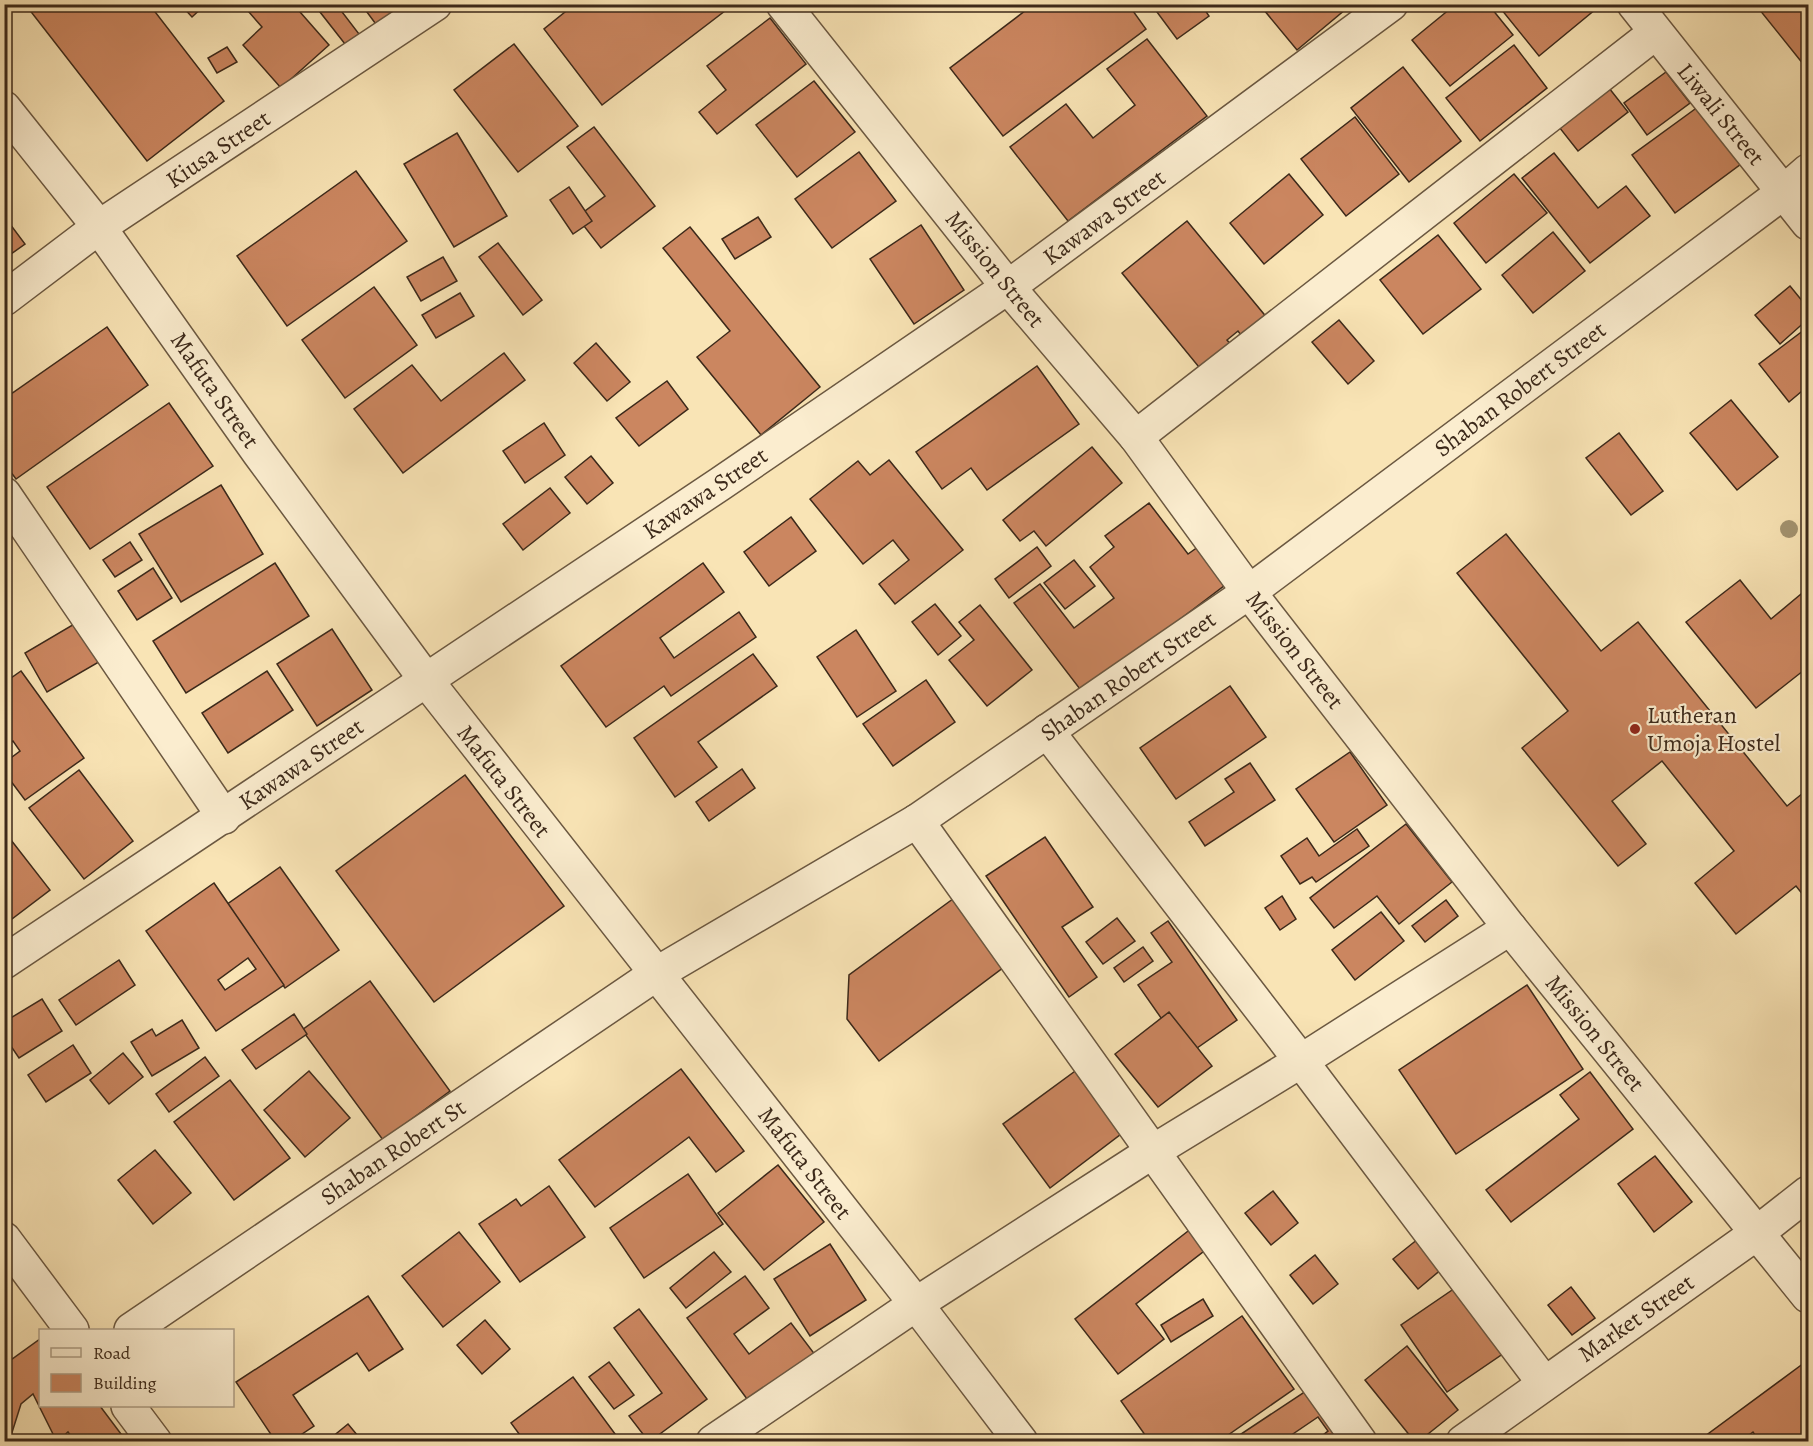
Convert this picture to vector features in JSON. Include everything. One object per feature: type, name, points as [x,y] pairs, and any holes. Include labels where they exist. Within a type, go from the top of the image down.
[{"type":"street","name":"Kiusa Street","points":[[4,299],[99,227],[435,4]]},
{"type":"street","name":"Mission Street","points":[[783,4],[1008,287],[1136,437],[1249,592],[1510,928],[1809,1296]]},
{"type":"street","name":"Kawawa Street","points":[[4,962],[720,484],[1008,287],[1391,4]]},
{"type":"street","name":"Liwali Street","points":[[1634,4],[1809,223]]},
{"type":"street","points":[[1136,437],[1655,33]]},
{"type":"street","name":"Mafuta Street","points":[[4,108],[99,227],[259,453],[426,680],[1022,1442]]},
{"type":"street","name":"Shaban Robert Street","points":[[656,974],[917,821],[1249,592],[1809,171]]},
{"type":"street","points":[[4,494],[224,817]]},
{"type":"street","points":[[1047,731],[1301,1061],[1544,1383]]},
{"type":"street","points":[[917,821],[1360,1442]]},
{"type":"street","points":[[713,1442],[916,1304],[1152,1152],[1301,1061],[1510,928]]},
{"type":"street","name":"Shaban Robert St","points":[[132,1329],[656,974]]},
{"type":"street","name":"Market Street","points":[[1463,1442],[1757,1233],[1809,1193]]},
{"type":"street","points":[[4,1239],[71,1329]]},
{"type":"street","points":[[129,1407],[155,1442]]},
{"type":"building","points":[[25,4],[149,4],[224,101],[147,161]]},
{"type":"building","points":[[180,4],[206,4],[192,17]]},
{"type":"building","points":[[242,4],[293,4],[329,45],[281,88],[243,45],[262,27]]},
{"type":"building","points":[[330,4],[336,4],[359,34],[345,44],[320,12]]},
{"type":"building","points":[[361,4],[408,4],[378,27]]},
{"type":"building","points":[[575,4],[734,4],[602,105],[544,29]]},
{"type":"building","points":[[1034,4],[1128,4],[1146,29],[1003,136],[950,68]]},
{"type":"building","points":[[1151,4],[1201,4],[1209,16],[1177,39]]},
{"type":"building","points":[[1259,4],[1352,4],[1297,50]]},
{"type":"building","points":[[1456,4],[1488,4],[1513,35],[1450,86],[1412,40]]},
{"type":"building","points":[[1497,4],[1602,4],[1539,56]]},
{"type":"building","points":[[1755,4],[1808,4],[1808,70]]},
{"type":"building","points":[[770,18],[806,64],[717,134],[699,112],[726,90],[707,66]]},
{"type":"building","points":[[1147,39],[1207,116],[1068,221],[1010,147],[1066,104],[1093,138],[1135,105],[1107,69]]},
{"type":"building","points":[[514,44],[578,126],[518,172],[454,90]]},
{"type":"building","points":[[1514,45],[1547,88],[1480,141],[1446,98]]},
{"type":"building","points":[[227,47],[237,62],[217,73],[208,58]]},
{"type":"building","points":[[1403,67],[1461,141],[1409,182],[1351,108]]},
{"type":"building","points":[[1666,72],[1690,103],[1647,135],[1624,103]]},
{"type":"building","points":[[814,81],[855,132],[797,177],[756,125]]},
{"type":"building","points":[[1609,88],[1628,112],[1578,151],[1559,127]]},
{"type":"building","points":[[1702,104],[1745,161],[1675,213],[1632,155]]},
{"type":"building","points":[[1355,117],[1399,174],[1346,216],[1301,159]]},
{"type":"building","points":[[594,127],[655,206],[601,248],[577,217],[605,196],[567,147]]},
{"type":"building","points":[[457,133],[507,216],[454,247],[404,164]]},
{"type":"building","points":[[859,152],[896,201],[832,248],[795,199]]},
{"type":"building","points":[[1554,153],[1598,208],[1626,186],[1650,216],[1590,263],[1522,178]]},
{"type":"building","points":[[356,171],[407,241],[287,326],[237,256]]},
{"type":"building","points":[[1289,174],[1323,215],[1264,264],[1230,223]]},
{"type":"building","points":[[1514,174],[1547,213],[1486,263],[1454,223]]},
{"type":"building","points":[[569,187],[592,221],[573,234],[550,200]]},
{"type":"building","points":[[4,216],[25,244],[4,259]]},
{"type":"building","points":[[758,217],[771,237],[735,259],[722,239]]},
{"type":"building","points":[[1187,221],[1268,319],[1244,339],[1238,331],[1227,340],[1233,347],[1203,372],[1122,273]]},
{"type":"building","points":[[921,225],[964,290],[914,324],[870,259]]},
{"type":"building","points":[[690,227],[820,387],[761,435],[697,357],[730,331],[663,248]]},
{"type":"building","points":[[1553,232],[1585,271],[1533,313],[1502,275]]},
{"type":"building","points":[[1438,235],[1481,289],[1423,334],[1380,280]]},
{"type":"building","points":[[498,243],[542,300],[523,315],[479,257]]},
{"type":"building","points":[[443,257],[457,281],[421,301],[407,277]]},
{"type":"building","points":[[1790,286],[1808,308],[1808,319],[1780,344],[1755,315]]},
{"type":"building","points":[[374,287],[417,345],[345,398],[302,340]]},
{"type":"building","points":[[460,293],[474,316],[436,338],[422,315]]},
{"type":"building","points":[[1339,320],[1374,361],[1348,384],[1312,342]]},
{"type":"building","points":[[107,327],[148,385],[16,479],[4,463],[4,399]]},
{"type":"building","points":[[1808,327],[1808,386],[1789,402],[1759,364]]},
{"type":"building","points":[[596,343],[630,382],[607,401],[574,363]]},
{"type":"building","points":[[504,353],[525,380],[403,473],[354,409],[412,365],[441,401]]},
{"type":"building","points":[[1037,366],[1079,424],[987,490],[971,468],[942,489],[916,452]]},
{"type":"building","points":[[667,381],[688,409],[639,446],[616,418]]},
{"type":"building","points":[[1731,400],[1778,457],[1737,490],[1690,433]]},
{"type":"building","points":[[169,403],[213,466],[90,549],[47,487]]},
{"type":"building","points":[[544,423],[565,455],[525,483],[503,451]]},
{"type":"building","points":[[1619,433],[1663,491],[1631,515],[1586,458]]},
{"type":"building","points":[[1092,447],[1122,483],[1046,546],[1034,531],[1020,541],[1003,520]]},
{"type":"building","points":[[591,456],[613,483],[587,504],[565,477]]},
{"type":"building","points":[[889,460],[963,550],[895,604],[879,584],[909,560],[893,540],[863,564],[810,499],[858,461],[870,475]]},
{"type":"building","points":[[221,485],[263,554],[181,602],[139,534]]},
{"type":"building","points":[[550,488],[570,513],[523,550],[503,524]]},
{"type":"building","points":[[1149,503],[1188,554],[1205,542],[1233,579],[1083,693],[1014,603],[1040,584],[1074,628],[1114,598],[1090,567],[1114,547],[1105,536]]},
{"type":"building","points":[[791,517],[816,551],[769,586],[744,552]]},
{"type":"building","name":"Lutheran Umoja Hostel","points":[[1506,534],[1601,651],[1638,622],[1787,806],[1808,789],[1808,901],[1796,886],[1736,934],[1695,883],[1734,851],[1662,761],[1612,801],[1646,844],[1618,866],[1522,748],[1568,711],[1457,573]]},
{"type":"building","points":[[130,542],[142,560],[115,577],[103,560]]},
{"type":"building","points":[[1037,547],[1051,566],[1009,598],[995,579]]},
{"type":"building","points":[[1074,560],[1095,586],[1065,609],[1044,583]]},
{"type":"building","points":[[275,563],[309,616],[186,693],[153,641]]},
{"type":"building","points":[[703,563],[724,592],[660,638],[674,658],[739,612],[756,637],[671,696],[664,686],[606,727],[561,666]]},
{"type":"building","points":[[153,568],[172,598],[137,620],[118,591]]},
{"type":"building","points":[[1740,580],[1771,619],[1801,594],[1808,603],[1808,667],[1756,708],[1686,622]]},
{"type":"building","points":[[935,604],[961,636],[938,655],[912,622]]},
{"type":"building","points":[[980,605],[1032,670],[987,706],[949,660],[974,640],[959,622]]},
{"type":"building","points":[[81,620],[104,659],[47,692],[25,653]]},
{"type":"building","points":[[332,629],[372,690],[317,726],[277,664]]},
{"type":"building","points":[[856,630],[896,691],[857,717],[817,657]]},
{"type":"building","points":[[753,654],[777,686],[698,742],[717,767],[675,797],[634,738]]},
{"type":"building","points":[[21,671],[84,758],[25,800],[4,772],[4,763],[20,751],[13,741],[4,747],[4,683]]},
{"type":"building","points":[[267,671],[293,710],[228,753],[202,713]]},
{"type":"building","points":[[926,680],[955,722],[893,766],[863,724]]},
{"type":"building","points":[[1230,686],[1266,737],[1176,799],[1140,748]]},
{"type":"building","points":[[1350,752],[1387,805],[1334,842],[1296,789]]},
{"type":"building","points":[[1250,763],[1275,800],[1205,846],[1189,822],[1234,792],[1225,779]]},
{"type":"building","points":[[742,769],[755,788],[709,821],[696,802]]},
{"type":"building","points":[[79,770],[133,841],[84,879],[29,808]]},
{"type":"building","points":[[465,775],[564,906],[434,1002],[336,871]]},
{"type":"building","points":[[1406,824],[1452,882],[1399,924],[1377,896],[1334,928],[1310,898]]},
{"type":"building","points":[[1357,829],[1369,846],[1316,882],[1312,877],[1300,884],[1281,856],[1307,838],[1319,856]]},
{"type":"building","points":[[4,831],[50,890],[4,925]]},
{"type":"building","points":[[1045,837],[1093,907],[1062,927],[1097,977],[1069,997],[986,876]]},
{"type":"building","points":[[280,867],[339,950],[285,988],[226,905]]},
{"type":"building","points":[[214,883],[284,985],[216,1031],[146,931]],"holes":[[[248,958],[256,969],[225,990],[218,980]]]},
{"type":"building","points":[[957,896],[1008,964],[879,1061],[847,1019],[849,975]]},
{"type":"building","points":[[1282,896],[1296,919],[1280,930],[1265,908]]},
{"type":"building","points":[[1446,900],[1458,916],[1425,942],[1412,926]]},
{"type":"building","points":[[1381,912],[1404,941],[1355,980],[1332,950]]},
{"type":"building","points":[[1117,918],[1135,941],[1103,964],[1086,942]]},
{"type":"building","points":[[1168,921],[1237,1020],[1187,1055],[1138,985],[1172,962],[1151,933]]},
{"type":"building","points":[[1143,947],[1153,961],[1124,982],[1114,968]]},
{"type":"building","points":[[119,960],[135,985],[76,1025],[59,1000]]},
{"type":"building","points":[[370,981],[450,1091],[383,1140],[302,1030]]},
{"type":"building","points":[[1527,985],[1583,1069],[1456,1154],[1399,1070]]},
{"type":"building","points":[[42,999],[62,1031],[19,1058],[4,1036],[4,1022]]},
{"type":"building","points":[[1169,1012],[1212,1066],[1158,1107],[1115,1054]]},
{"type":"building","points":[[294,1014],[307,1034],[256,1069],[242,1050]]},
{"type":"building","points":[[182,1020],[199,1048],[152,1076],[131,1042],[152,1029],[156,1036]]},
{"type":"building","points":[[73,1045],[91,1073],[46,1102],[28,1075]]},
{"type":"building","points":[[123,1053],[143,1077],[109,1104],[90,1080]]},
{"type":"building","points":[[205,1057],[219,1076],[169,1112],[156,1094]]},
{"type":"building","points":[[681,1069],[744,1151],[716,1172],[689,1137],[595,1207],[559,1160]]},
{"type":"building","points":[[1078,1069],[1125,1131],[1050,1188],[1003,1124]]},
{"type":"building","points":[[309,1071],[350,1118],[305,1157],[264,1110]]},
{"type":"building","points":[[1590,1072],[1633,1129],[1511,1222],[1486,1190],[1579,1119],[1560,1095]]},
{"type":"building","points":[[230,1080],[290,1158],[234,1200],[174,1122]]},
{"type":"building","points":[[155,1150],[191,1193],[153,1224],[118,1180]]},
{"type":"building","points":[[1655,1156],[1692,1202],[1654,1232],[1618,1184]]},
{"type":"building","points":[[778,1165],[824,1222],[764,1270],[718,1213]]},
{"type":"building","points":[[688,1174],[723,1224],[644,1278],[610,1228]]},
{"type":"building","points":[[549,1186],[585,1237],[520,1282],[479,1224],[516,1199],[521,1206]]},
{"type":"building","points":[[1273,1191],[1298,1223],[1271,1245],[1245,1213]]},
{"type":"building","points":[[1192,1228],[1208,1248],[1136,1304],[1164,1339],[1118,1374],[1075,1319]]},
{"type":"building","points":[[459,1232],[500,1282],[443,1327],[402,1276]]},
{"type":"building","points":[[1418,1239],[1443,1268],[1418,1289],[1393,1259]]},
{"type":"building","points":[[830,1244],[866,1300],[810,1336],[774,1279]]},
{"type":"building","points":[[714,1252],[731,1272],[686,1308],[670,1288]]},
{"type":"building","points":[[1315,1255],[1338,1284],[1313,1304],[1290,1275]]},
{"type":"building","points":[[745,1276],[769,1308],[734,1334],[749,1354],[791,1323],[816,1356],[750,1403],[687,1318]]},
{"type":"building","points":[[1461,1284],[1507,1351],[1447,1392],[1401,1325]]},
{"type":"building","points":[[1571,1287],[1595,1318],[1572,1335],[1548,1305]]},
{"type":"building","points":[[368,1296],[403,1349],[369,1371],[357,1353],[293,1395],[314,1426],[290,1442],[276,1442],[236,1382]]},
{"type":"building","points":[[1203,1299],[1213,1316],[1171,1342],[1161,1325]]},
{"type":"building","points":[[639,1309],[707,1399],[649,1442],[629,1416],[662,1393],[614,1328]]},
{"type":"building","points":[[1242,1316],[1294,1389],[1218,1442],[1150,1442],[1121,1401]]},
{"type":"building","points":[[485,1320],[510,1349],[482,1374],[457,1345]]},
{"type":"building","points":[[39,1340],[39,1406],[33,1394],[21,1404],[9,1442],[4,1442],[4,1365]]},
{"type":"building","points":[[1407,1346],[1458,1410],[1418,1442],[1415,1442],[1365,1380]]},
{"type":"building","points":[[609,1362],[634,1395],[614,1409],[589,1377]]},
{"type":"building","points":[[1804,1363],[1808,1369],[1808,1442],[1760,1442],[1753,1432],[1740,1442],[1697,1442]]},
{"type":"building","points":[[573,1377],[621,1442],[525,1442],[511,1423]]},
{"type":"building","points":[[1309,1389],[1344,1442],[1314,1442],[1328,1431],[1318,1417],[1281,1442],[1229,1442]]},
{"type":"building","points":[[40,1407],[101,1407],[127,1442],[75,1442],[68,1432],[57,1442]]},
{"type":"building","points":[[348,1424],[363,1442],[326,1442]]},
{"type":"place","name":"Lutheran Umoja Hostel","points":[[1635,729]]}]
